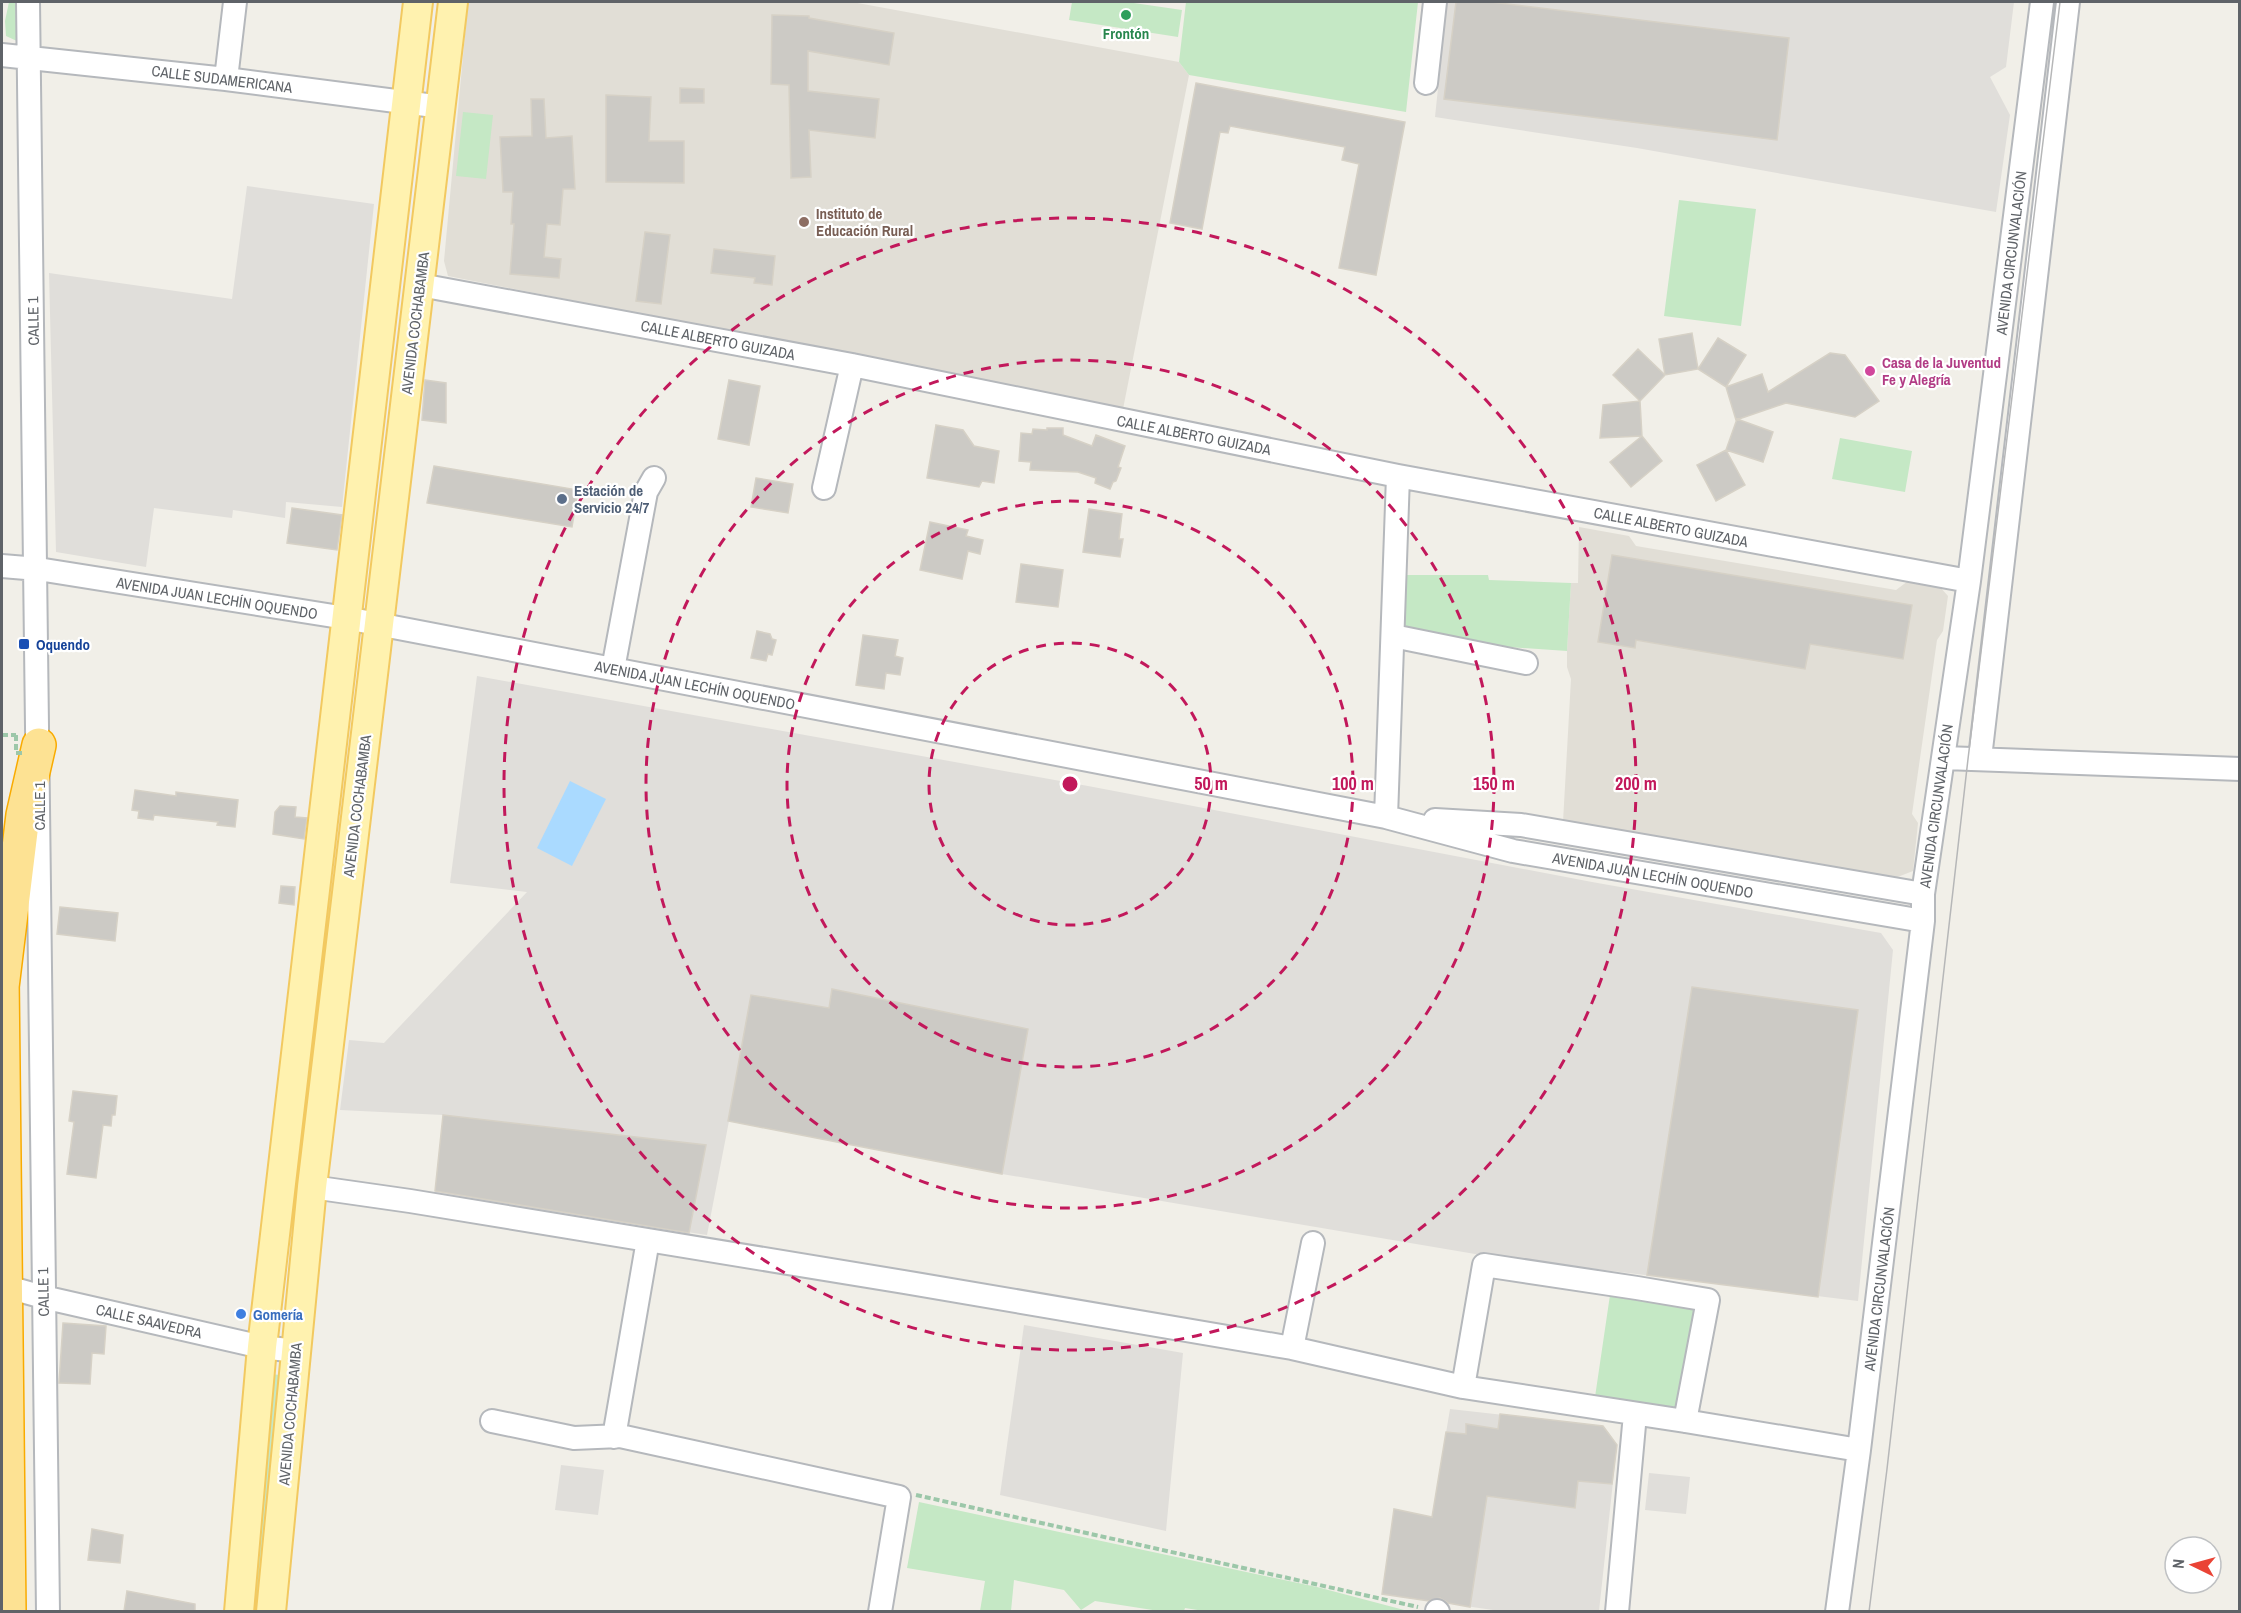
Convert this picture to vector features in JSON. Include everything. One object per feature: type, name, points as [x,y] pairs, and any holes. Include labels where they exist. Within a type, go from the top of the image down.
[{"type":"highway","points":[[2,987],[23,815],[26,744]]},
{"type":"highway","points":[[2,977],[9,1611]]},
{"type":"main road","name":"AVENIDA COCHABAMBA","points":[[239,1611],[262,1347],[418,2]]},
{"type":"main road","name":"AVENIDA COCHABAMBA","points":[[272,1611],[312,1187],[453,2]]},
{"type":"main road","points":[[299,1037],[329,1041]]},
{"type":"street","name":"CALLE 1","points":[[28,2],[38,569],[26,744],[43,1297],[48,1611]]},
{"type":"street","points":[[226,79],[235,2]]},
{"type":"street","points":[[1426,83],[1435,2]]},
{"type":"street","name":"AVENIDA CIRCUNVALACIÓN","points":[[1837,1611],[1859,1450],[1923,921],[1923,894],[1969,581],[2042,2]]},
{"type":"street","name":"AVENIDA CIRCUNVALACIÓN","points":[[1980,758],[2068,2]]},
{"type":"street","name":"CALLE SUDAMERICANA","points":[[2,55],[226,79],[442,107]]},
{"type":"street","name":"CALLE ALBERTO GUIZADA","points":[[420,285],[852,365],[1398,476],[1969,581]]},
{"type":"street","points":[[824,488],[852,365]]},
{"type":"street","points":[[1386,817],[1398,476]]},
{"type":"street","points":[[613,669],[646,492],[654,478]]},
{"type":"street","name":"AVENIDA JUAN LECHÍN OQUENDO","points":[[2,566],[38,569],[379,624],[1386,817],[1514,851],[1923,921]]},
{"type":"street","points":[[1393,636],[1526,663]]},
{"type":"street","points":[[1944,758],[2240,769]]},
{"type":"street","name":"AVENIDA JUAN LECHÍN OQUENDO","points":[[1386,817],[1521,825],[1923,894]]},
{"type":"street","points":[[312,1187],[648,1240],[1292,1348],[1463,1387],[1859,1450]]},
{"type":"street","points":[[614,1437],[648,1240]]},
{"type":"street","points":[[1292,1348],[1312,1243]]},
{"type":"street","points":[[1463,1387],[1484,1265],[1637,1288],[1708,1300],[1685,1421]]},
{"type":"street","name":"CALLE SAAVEDRA","points":[[4,1286],[262,1347],[296,1351]]},
{"type":"street","points":[[1617,1611],[1635,1414]]},
{"type":"street","points":[[492,1421],[574,1438],[614,1437],[899,1497],[880,1611]]},
{"type":"path","points":[[2,735],[26,744]]},
{"type":"path","points":[[899,1497],[919,1495],[1437,1611]]},
{"type":"shaded area","name":"Instituto de Educación Rural","points":[[468,2],[852,2],[1179,62],[1189,75],[1123,409],[448,276],[444,261]]},
{"type":"shaded area","points":[[1447,2],[2014,2],[2006,67],[1990,77],[2010,115],[1996,212],[1637,148],[1435,117]]},
{"type":"shaded area","points":[[247,186],[374,204],[342,507],[286,502],[285,518],[233,510],[232,518],[154,508],[146,567],[56,552],[49,273],[232,299]]},
{"type":"shaded area","points":[[1579,527],[1629,536],[1636,546],[1896,590],[1908,581],[1940,587],[1948,596],[1943,631],[1937,640],[1912,814],[1918,823],[1913,871],[1895,878],[1563,822],[1571,679],[1567,667],[1567,651],[1571,583],[1578,583]]},
{"type":"shaded area","points":[[477,676],[1088,786],[1592,882],[1881,933],[1893,950],[1858,1301],[1481,1255],[1002,1174],[729,1121],[707,1235],[435,1194],[443,1115],[340,1110],[349,1040],[384,1043],[527,892],[450,883]]},
{"type":"shaded area","points":[[1024,1325],[1183,1353],[1166,1531],[1000,1495]]},
{"type":"shaded area","points":[[1450,1409],[1603,1426],[1609,1433],[1617,1445],[1599,1611],[1500,1611],[1382,1594],[1394,1509],[1432,1517]]},
{"type":"shaded area","points":[[561,1465],[604,1470],[598,1515],[555,1510]]},
{"type":"shaded area","points":[[1649,1473],[1690,1477],[1686,1514],[1645,1510]]},
{"type":"green space","points":[[9,2],[16,2],[17,41],[6,36],[5,21]]},
{"type":"green space","name":"Frontón","points":[[1072,2],[1127,2],[1182,10],[1178,37],[1069,20]]},
{"type":"green space","points":[[1186,2],[1418,2],[1406,112],[1189,75],[1179,62]]},
{"type":"green space","points":[[463,112],[493,115],[486,179],[456,176]]},
{"type":"green space","points":[[1679,200],[1756,209],[1741,326],[1664,316]]},
{"type":"green space","points":[[1840,438],[1912,451],[1905,492],[1832,479]]},
{"type":"green space","points":[[1401,575],[1488,575],[1489,580],[1571,583],[1567,651],[1478,645],[1410,634],[1401,624]]},
{"type":"green space","points":[[1610,1295],[1699,1309],[1682,1411],[1595,1397]]},
{"type":"green space","points":[[272,1374],[286,1376],[263,1611],[249,1612]]},
{"type":"green space","points":[[919,1502],[1317,1587],[1408,1611],[1210,1612],[1185,1608],[1184,1611],[1159,1611],[1095,1601],[1081,1610],[1064,1590],[1014,1580],[1011,1611],[980,1611],[985,1581],[907,1568]]},
{"type":"water","points":[[570,781],[606,799],[572,866],[537,848]]},
{"type":"building","points":[[1456,2],[1491,2],[1789,38],[1777,140],[1444,99]]},
{"type":"building","points":[[772,15],[809,16],[809,18],[894,33],[889,65],[808,51],[808,91],[879,99],[875,138],[809,130],[811,177],[791,178],[789,85],[771,84]]},
{"type":"building","points":[[1196,83],[1405,122],[1376,275],[1339,268],[1359,164],[1342,160],[1345,147],[1230,126],[1228,133],[1220,132],[1202,229],[1170,223]]},
{"type":"building","points":[[680,88],[704,89],[704,103],[680,103]]},
{"type":"building","points":[[606,95],[651,97],[649,141],[684,141],[684,183],[606,182]]},
{"type":"building","points":[[531,99],[544,99],[546,138],[572,136],[575,189],[563,189],[560,225],[547,224],[544,257],[561,259],[559,278],[510,274],[514,224],[511,224],[513,192],[503,192],[500,137],[532,136]]},
{"type":"building","points":[[645,232],[670,235],[661,304],[636,301]]},
{"type":"building","points":[[714,249],[775,256],[772,285],[754,283],[755,278],[711,273]]},
{"type":"building","points":[[1692,333],[1698,369],[1665,375],[1659,339]]},
{"type":"building","points":[[1718,338],[1746,355],[1726,387],[1698,369]]},
{"type":"building","points":[[1638,349],[1665,375],[1640,401],[1613,375]]},
{"type":"building","points":[[1830,353],[1845,355],[1879,401],[1855,417],[1786,403],[1736,420],[1726,387],[1762,374],[1768,392]]},
{"type":"building","points":[[425,380],[446,383],[446,423],[422,420]]},
{"type":"building","points":[[729,380],[760,386],[749,445],[718,439]]},
{"type":"building","points":[[1640,401],[1642,436],[1600,438],[1603,405]]},
{"type":"building","points":[[1737,419],[1773,432],[1763,462],[1726,450]]},
{"type":"building","points":[[936,425],[963,430],[974,446],[999,451],[994,483],[982,481],[979,487],[927,478]]},
{"type":"building","points":[[1047,428],[1063,428],[1063,435],[1092,446],[1096,435],[1125,446],[1118,467],[1121,468],[1110,489],[1095,483],[1096,478],[1078,472],[1030,470],[1031,462],[1019,461],[1021,433],[1032,434],[1033,429],[1047,430]]},
{"type":"building","points":[[1642,436],[1662,461],[1631,487],[1610,462]]},
{"type":"building","points":[[1726,450],[1745,485],[1716,501],[1697,465]]},
{"type":"building","points":[[434,466],[578,490],[572,527],[427,503]]},
{"type":"building","points":[[756,478],[793,484],[788,513],[751,507]]},
{"type":"building","points":[[292,508],[342,515],[337,550],[287,543]]},
{"type":"building","points":[[1089,509],[1122,514],[1119,539],[1123,539],[1120,557],[1083,552]]},
{"type":"building","points":[[930,522],[968,530],[966,536],[983,540],[980,554],[968,551],[962,579],[920,570]]},
{"type":"building","points":[[1612,555],[1912,605],[1903,659],[1810,644],[1805,669],[1636,640],[1635,648],[1598,642]]},
{"type":"building","points":[[1021,564],[1063,570],[1058,607],[1016,602]]},
{"type":"building","points":[[757,631],[770,634],[772,639],[776,640],[772,655],[768,654],[766,661],[751,658]]},
{"type":"building","points":[[863,635],[898,640],[895,656],[903,658],[900,675],[886,673],[884,689],[856,685]]},
{"type":"building","points":[[135,790],[176,796],[176,792],[238,800],[235,827],[217,825],[218,822],[154,815],[153,820],[138,818],[139,811],[132,810]]},
{"type":"building","points":[[280,806],[296,807],[295,817],[307,818],[304,839],[273,834],[275,812]]},
{"type":"building","points":[[281,886],[295,887],[294,905],[279,903]]},
{"type":"building","points":[[60,907],[118,913],[115,941],[57,934]]},
{"type":"building","points":[[1692,987],[1858,1010],[1818,1297],[1647,1275]]},
{"type":"building","points":[[832,989],[1028,1029],[1002,1174],[728,1121],[751,995],[829,1008]]},
{"type":"building","points":[[73,1091],[117,1096],[111,1126],[103,1125],[96,1178],[67,1174],[74,1122],[69,1121]]},
{"type":"building","points":[[443,1115],[706,1145],[689,1233],[435,1191]]},
{"type":"building","points":[[63,1323],[106,1326],[104,1354],[92,1353],[90,1384],[59,1383]]},
{"type":"building","points":[[1500,1414],[1603,1426],[1617,1445],[1612,1484],[1578,1481],[1575,1508],[1487,1496],[1470,1607],[1448,1603],[1440,1598],[1429,1601],[1382,1594],[1394,1509],[1432,1517],[1446,1432],[1466,1434],[1466,1424],[1498,1429]]},
{"type":"building","points":[[92,1529],[123,1535],[120,1563],[88,1560]]},
{"type":"building","points":[[127,1591],[195,1604],[195,1611],[124,1611]]},
{"type":"tram line","points":[[1869,1612],[1968,759],[2060,2]]},
{"type":"place","name":"Frontón","points":[[1126,15]]},
{"type":"place","name":"Instituto de Educación Rural","points":[[804,222]]},
{"type":"place","name":"Casa de la Juventud Fe y Alegría","points":[[1870,371]]},
{"type":"place","name":"Estación de Servicio 24/7","points":[[562,499]]},
{"type":"place","name":"Oquendo","points":[[24,644]]},
{"type":"place","name":"Gomería","points":[[241,1314]]}]
